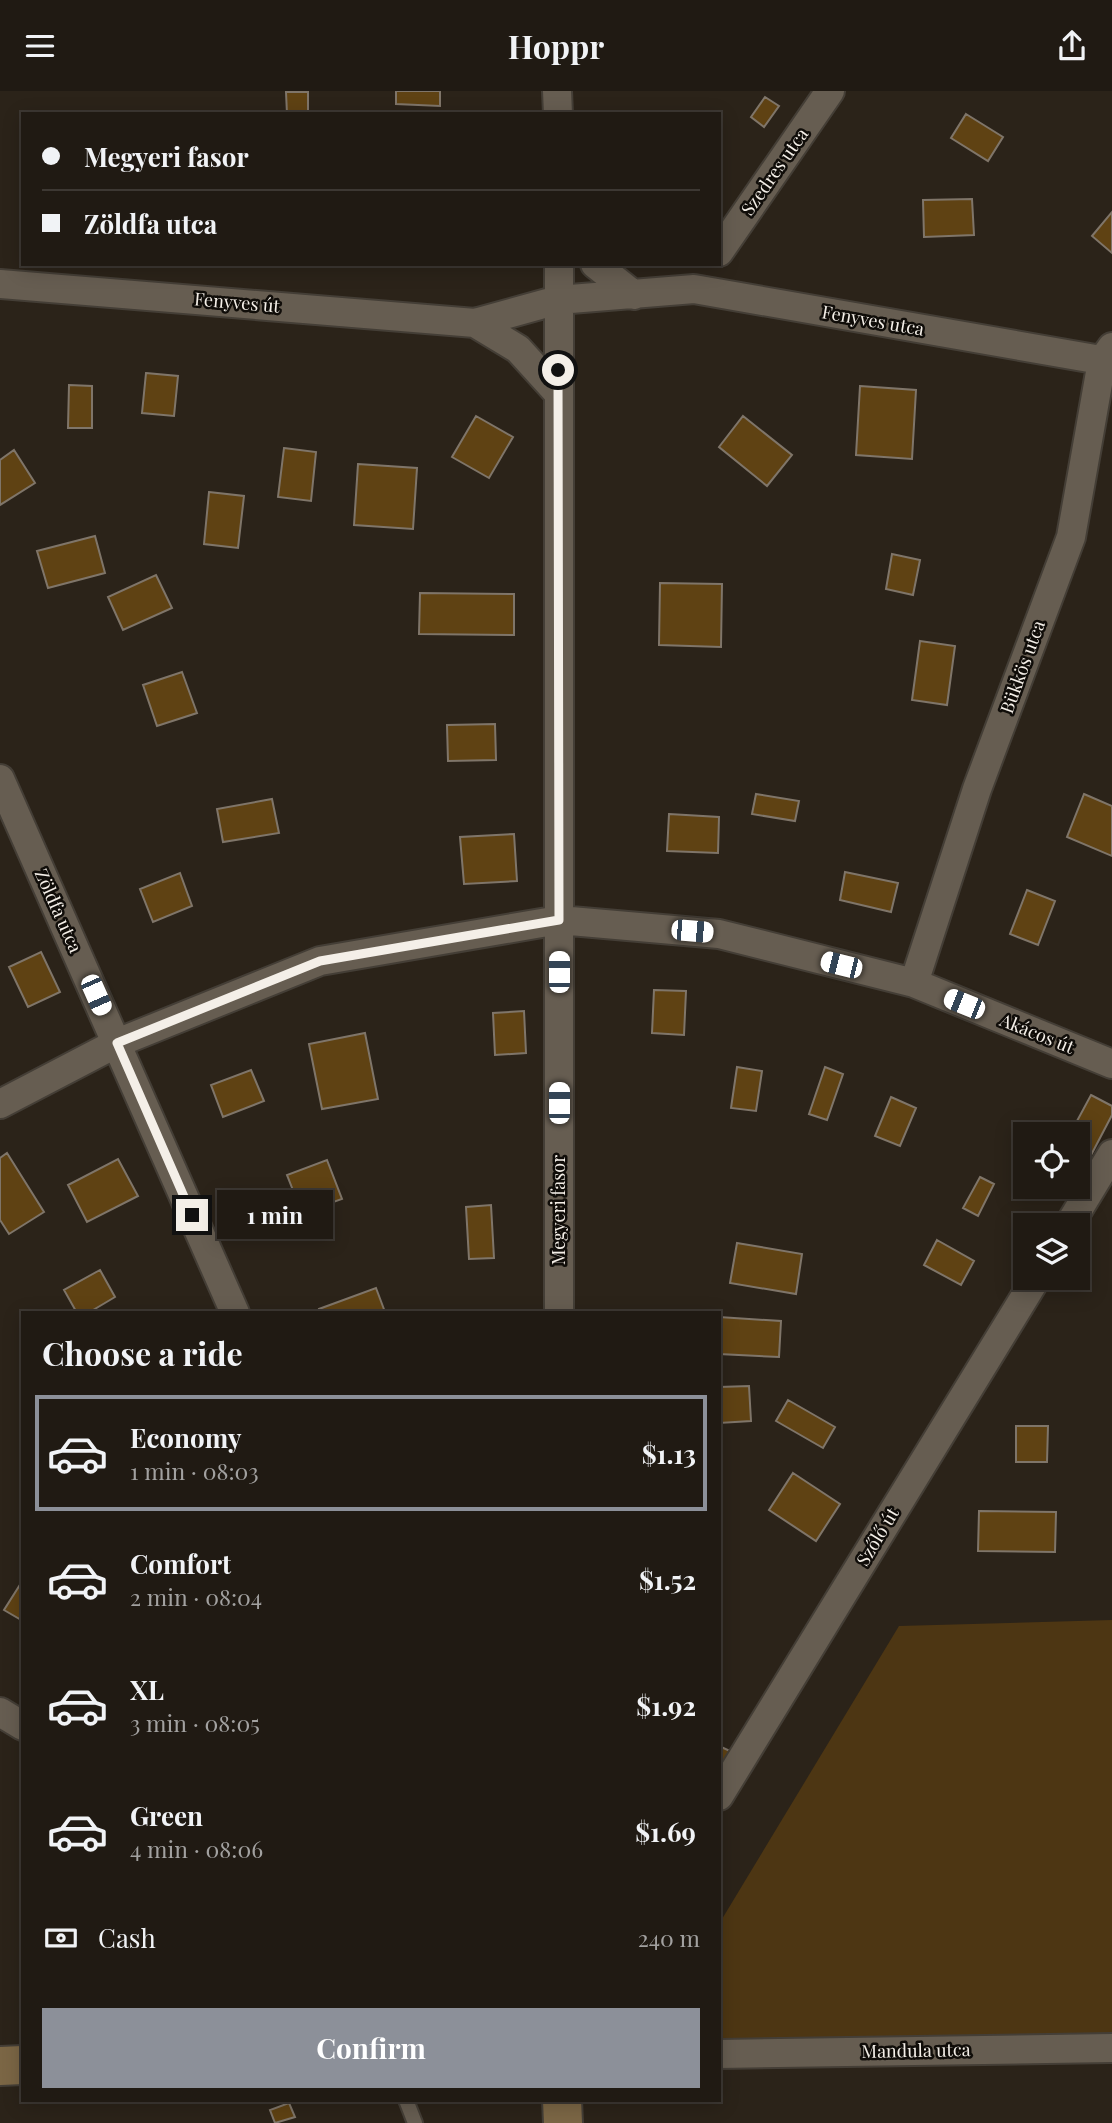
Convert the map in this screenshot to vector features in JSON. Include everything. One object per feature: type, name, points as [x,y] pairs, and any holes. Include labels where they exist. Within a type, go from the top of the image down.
[{"type":"street","points":[[557,91],[558,112]]},
{"type":"street","name":"Szedres utca","points":[[721,249],[830,91]]},
{"type":"street","name":"Megyeri fasor","points":[[559,266],[559,1311]]},
{"type":"street","points":[[598,266],[634,295]]},
{"type":"street","points":[[694,289],[710,266]]},
{"type":"street","name":"Fenyves út","points":[[0,284],[475,323]]},
{"type":"street","name":"Fenyves utca","points":[[475,323],[558,300],[694,289],[1109,356]]},
{"type":"street","points":[[475,323],[518,349],[558,393]]},
{"type":"street","name":"Bükkös utca","points":[[914,983],[977,789],[1071,537],[1109,356]]},
{"type":"street","name":"Zöldfa utca","points":[[0,779],[234,1311]]},
{"type":"street","name":"Akácos út","points":[[0,1104],[117,1043],[320,961],[559,920],[719,934],[914,983],[1112,1064]]},
{"type":"street","points":[[1076,1213],[1112,1154]]},
{"type":"street","name":"Szőlő út","points":[[721,1793],[1029,1290]]},
{"type":"street","points":[[0,1712],[21,1725]]},
{"type":"street","name":"Mandula utca","points":[[721,2054],[1112,2048]]},
{"type":"street","points":[[0,2066],[21,2065]]},
{"type":"street","points":[[562,2102],[563,2123]]},
{"type":"lane","points":[[407,2102],[415,2123]]},
{"type":"shaded area","points":[[1112,1620],[1112,2045],[721,2062],[721,1921],[899,1626]]},
{"type":"building","points":[[396,91],[440,91],[440,106],[396,104]]},
{"type":"building","points":[[286,92],[308,92],[308,112],[287,112]]},
{"type":"building","points":[[765,97],[779,106],[764,127],[751,117]]},
{"type":"building","points":[[966,114],[1003,137],[988,161],[951,138]]},
{"type":"building","points":[[972,199],[974,235],[924,237],[923,200]]},
{"type":"building","points":[[1112,212],[1112,253],[1092,236]]},
{"type":"building","points":[[146,373],[178,376],[174,416],[142,413]]},
{"type":"building","points":[[69,385],[92,386],[92,428],[68,428]]},
{"type":"building","points":[[860,386],[916,390],[912,459],[856,455]]},
{"type":"building","points":[[476,416],[513,437],[489,478],[452,457]]},
{"type":"building","points":[[743,416],[792,455],[767,486],[719,447]]},
{"type":"building","points":[[284,448],[316,452],[311,501],[278,497]]},
{"type":"building","points":[[14,450],[35,483],[0,505],[0,460]]},
{"type":"building","points":[[358,464],[417,468],[413,529],[354,525]]},
{"type":"building","points":[[209,492],[244,496],[238,548],[204,544]]},
{"type":"building","points":[[95,536],[105,573],[48,588],[37,551]]},
{"type":"building","points":[[892,554],[920,560],[913,595],[886,589]]},
{"type":"building","points":[[156,575],[172,608],[123,630],[108,597]]},
{"type":"building","points":[[660,583],[722,584],[721,647],[659,645]]},
{"type":"building","points":[[420,593],[514,594],[514,635],[419,634]]},
{"type":"building","points":[[920,641],[955,646],[947,705],[912,700]]},
{"type":"building","points":[[182,672],[197,713],[157,726],[143,685]]},
{"type":"building","points":[[495,724],[496,760],[448,761],[447,725]]},
{"type":"building","points":[[756,794],[799,801],[795,821],[752,814]]},
{"type":"building","points":[[1084,794],[1112,806],[1112,856],[1067,837]]},
{"type":"building","points":[[272,799],[279,833],[223,842],[217,809]]},
{"type":"building","points":[[669,814],[719,817],[718,853],[667,851]]},
{"type":"building","points":[[514,834],[517,881],[464,884],[460,837]]},
{"type":"building","points":[[845,872],[898,883],[891,912],[840,900]]},
{"type":"building","points":[[180,873],[192,906],[153,922],[140,889]]},
{"type":"building","points":[[1027,890],[1055,901],[1038,945],[1010,934]]},
{"type":"building","points":[[41,952],[60,992],[28,1007],[9,967]]},
{"type":"building","points":[[654,990],[686,991],[684,1035],[652,1033]]},
{"type":"building","points":[[524,1011],[526,1053],[495,1055],[493,1013]]},
{"type":"building","points":[[365,1033],[378,1099],[322,1109],[309,1044]]},
{"type":"building","points":[[737,1067],[762,1071],[756,1111],[731,1108]]},
{"type":"building","points":[[825,1067],[843,1074],[827,1120],[809,1114]]},
{"type":"building","points":[[251,1070],[264,1101],[223,1117],[211,1085]]},
{"type":"building","points":[[1091,1095],[1112,1106],[1112,1115],[1090,1157],[1090,1122],[1076,1122]]},
{"type":"building","points":[[891,1097],[916,1108],[900,1146],[875,1136]]},
{"type":"building","points":[[7,1153],[44,1212],[9,1234],[0,1220],[0,1158]]},
{"type":"building","points":[[118,1159],[138,1196],[87,1222],[68,1185]]},
{"type":"building","points":[[327,1160],[342,1199],[302,1213],[287,1175]]},
{"type":"building","points":[[980,1177],[994,1184],[978,1216],[963,1208]]},
{"type":"building","points":[[491,1205],[494,1258],[469,1259],[466,1207]]},
{"type":"building","points":[[937,1240],[974,1261],[961,1285],[924,1265]]},
{"type":"building","points":[[737,1243],[802,1254],[796,1294],[730,1283]]},
{"type":"building","points":[[100,1270],[115,1297],[91,1311],[76,1311],[64,1290]]},
{"type":"building","points":[[376,1288],[385,1311],[320,1311]]},
{"type":"building","points":[[721,1317],[781,1321],[779,1357],[721,1354]]},
{"type":"building","points":[[749,1386],[751,1421],[721,1423],[721,1387]]},
{"type":"building","points":[[788,1400],[835,1427],[823,1448],[776,1421]]},
{"type":"building","points":[[1016,1426],[1048,1426],[1047,1462],[1016,1462]]},
{"type":"building","points":[[793,1473],[840,1504],[816,1541],[769,1510]]},
{"type":"building","points":[[979,1511],[1056,1512],[1055,1552],[978,1551]]},
{"type":"building","points":[[21,1583],[21,1620],[4,1610]]},
{"type":"building","points":[[721,1747],[730,1751],[721,1770]]},
{"type":"building","points":[[289,2103],[295,2117],[275,2123],[270,2110]]},
{"type":"route","points":[[192,1215],[117,1043],[320,961],[559,920],[558,370]]}]
